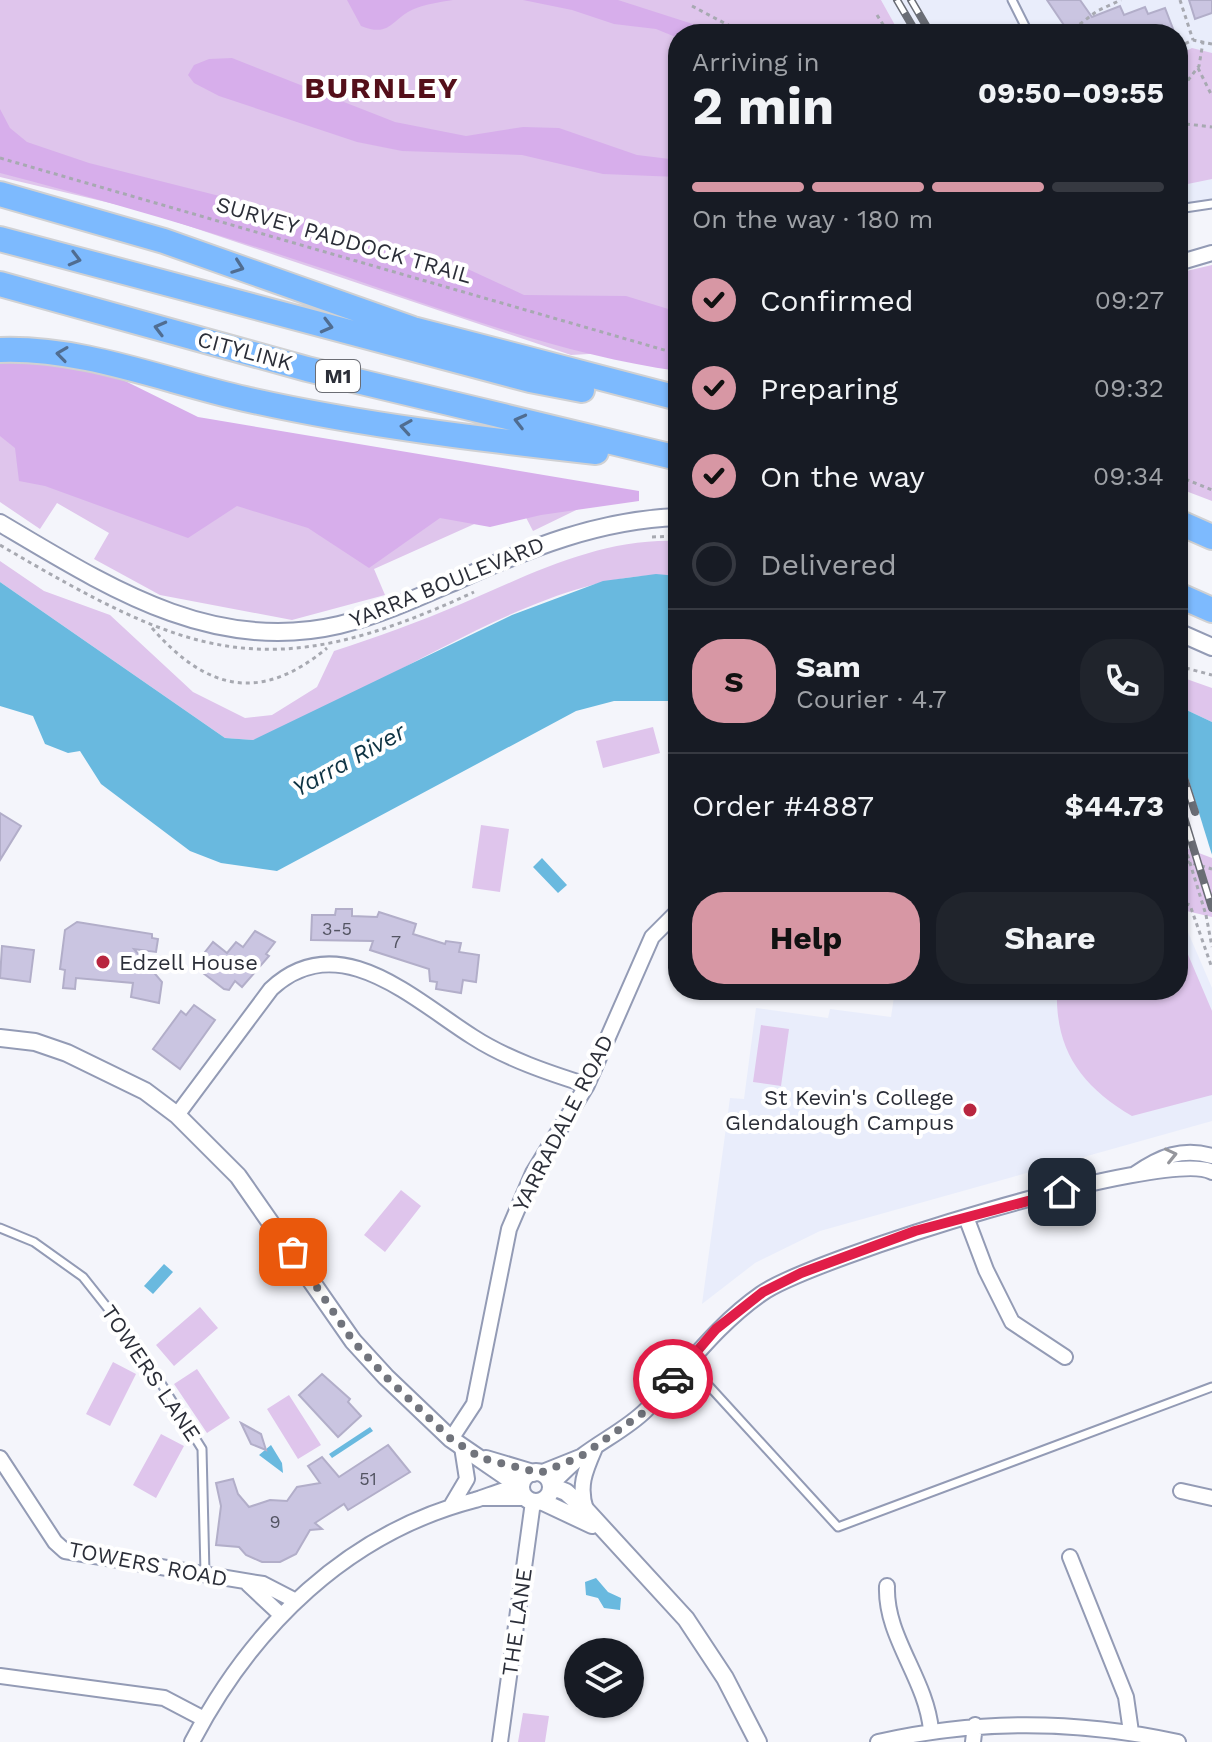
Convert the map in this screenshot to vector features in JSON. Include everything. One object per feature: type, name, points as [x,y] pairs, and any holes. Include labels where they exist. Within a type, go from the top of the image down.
[{"type":"highway","points":[[0,194],[164,241],[413,329],[668,395]]},
{"type":"highway","name":"CITYLINK","points":[[0,239],[530,380],[668,406]]},
{"type":"highway","name":"CITYLINK","points":[[0,284],[307,369],[668,458]]},
{"type":"highway","points":[[0,350],[75,356],[246,399],[327,415],[510,442],[668,459]]},
{"type":"highway","points":[[1188,526],[1212,537]]},
{"type":"highway","points":[[1188,599],[1212,610]]},
{"type":"street","points":[[1188,260],[1212,253]]},
{"type":"street","name":"YARRA BOULEVARD","points":[[0,523],[80,570],[163,611],[224,630],[272,633],[315,630],[363,618],[573,532],[635,520],[668,518]]},
{"type":"street","points":[[1188,636],[1212,647]]},
{"type":"street","name":"YARRADALE ROAD","points":[[457,1443],[479,1387],[509,1229],[533,1173],[587,1085],[645,950],[652,937],[668,921]]},
{"type":"street","points":[[177,1115],[271,989],[288,973],[308,964],[344,966],[372,974],[397,986],[488,1046],[587,1085]]},
{"type":"street","points":[[3,1035],[67,1053],[99,1067],[145,1091],[177,1115],[238,1176],[262,1206],[353,1341],[457,1443],[528,1495],[601,1530]]},
{"type":"street","points":[[1135,1174],[1159,1158],[1180,1152],[1212,1156]]},
{"type":"street","points":[[528,1495],[525,1478],[544,1479],[595,1448],[643,1413],[716,1329],[763,1292],[864,1247],[966,1217],[1135,1174],[1188,1166],[1212,1172]]},
{"type":"street","points":[[966,1217],[986,1270],[1012,1322],[1065,1357]]},
{"type":"street","points":[[451,1506],[467,1479],[457,1443]]},
{"type":"street","points":[[586,1510],[582,1478],[595,1448]]},
{"type":"street","name":"TOWERS ROAD","points":[[0,1458],[55,1542],[65,1551],[205,1573],[247,1584],[274,1586],[294,1600]]},
{"type":"street","points":[[481,1458],[544,1479],[566,1492],[586,1510],[601,1530],[637,1563],[686,1619],[725,1678],[758,1742]]},
{"type":"street","points":[[192,1742],[233,1673],[280,1614],[369,1543],[418,1517],[481,1498],[549,1495],[544,1479]]},
{"type":"street","points":[[1181,1491],[1212,1498]]},
{"type":"street","name":"THE LANE","points":[[500,1742],[528,1495]]},
{"type":"street","points":[[1070,1557],[1126,1697],[1127,1735]]},
{"type":"street","name":"TOWERS ROAD","points":[[247,1584],[280,1614]]},
{"type":"street","points":[[887,1586],[886,1606],[925,1695],[931,1730]]},
{"type":"street","points":[[0,1676],[164,1698],[204,1719]]},
{"type":"street","points":[[878,1742],[931,1730],[975,1725],[1042,1724],[1178,1742]]},
{"type":"street","points":[[973,1742],[975,1725]]},
{"type":"lane","points":[[1012,0],[1024,24]]},
{"type":"lane","points":[[1188,208],[1212,204]]},
{"type":"lane","name":"TOWERS LANE","points":[[0,1228],[34,1242],[83,1277],[137,1345],[202,1449],[205,1573]]},
{"type":"lane","points":[[688,1362],[838,1527],[1212,1387]]},
{"type":"path","points":[[1080,24],[1097,11],[1121,0]]},
{"type":"path","points":[[1180,0],[1188,24]]},
{"type":"path","points":[[692,6],[726,24]]},
{"type":"path","points":[[877,15],[883,24]]},
{"type":"path","points":[[1188,25],[1193,40]]},
{"type":"path","points":[[1188,42],[1193,40],[1212,44]]},
{"type":"path","points":[[1188,80],[1198,68],[1203,42]]},
{"type":"path","points":[[1198,68],[1212,96]]},
{"type":"path","points":[[1188,124],[1212,127]]},
{"type":"path","name":"SURVEY PADDOCK TRAIL","points":[[0,158],[668,351]]},
{"type":"path","points":[[1188,480],[1212,490]]},
{"type":"path","points":[[641,538],[668,537]]},
{"type":"path","points":[[0,545],[149,625],[178,636],[235,648],[282,651],[330,645],[384,631],[475,592]]},
{"type":"path","points":[[149,625],[191,663],[214,678],[238,685],[292,673],[330,645]]},
{"type":"path","points":[[1188,669],[1212,675]]},
{"type":"path","points":[[1188,856],[1206,915],[1212,947]]},
{"type":"path","points":[[1188,862],[1212,869]]},
{"type":"path","points":[[1188,904],[1212,968]]},
{"type":"shaded area","points":[[0,0],[881,0],[894,24],[668,24],[668,350],[571,355],[144,211],[0,177]]},
{"type":"shaded area","points":[[347,0],[453,0],[414,9],[379,30],[361,26]]},
{"type":"shaded area","points":[[523,0],[618,0],[693,24],[668,24],[668,34],[656,29],[614,24],[572,10]]},
{"type":"shaded area","points":[[881,0],[1212,0],[1212,204],[1188,208],[1188,24],[894,24]]},
{"type":"shaded area","points":[[1192,48],[1212,53],[1212,179],[1188,184],[1188,50]]},
{"type":"shaded area","points":[[232,58],[395,122],[466,136],[523,127],[559,128],[637,155],[668,159],[668,177],[603,174],[522,155],[402,151],[357,142],[219,96],[194,83],[188,75],[194,65],[209,59]]},
{"type":"shaded area","points":[[0,109],[10,128],[27,142],[89,163],[294,215],[399,250],[459,265],[524,295],[626,296],[668,309],[668,369],[544,342],[205,231],[0,173]]},
{"type":"shaded area","points":[[1212,265],[1212,501],[1188,492],[1188,271]]},
{"type":"shaded area","points":[[0,349],[115,376],[198,417],[639,491],[639,501],[541,515],[490,527],[440,518],[369,568],[308,528],[237,506],[188,538],[45,486],[19,481],[15,448],[0,436]]},
{"type":"shaded area","points":[[0,375],[227,432],[605,496],[533,531],[519,504],[374,569],[385,595],[292,620],[160,595],[94,559],[109,533],[57,503],[40,529],[0,502]]},
{"type":"shaded area","points":[[668,541],[668,576],[627,578],[573,590],[518,611],[302,720],[253,740],[225,738],[0,582],[0,561],[44,591],[110,615],[193,692],[245,718],[272,715],[317,687],[334,651],[429,617],[566,560],[621,545]]},
{"type":"shaded area","points":[[1188,680],[1212,688],[1212,722],[1188,711]]},
{"type":"shaded area","points":[[653,727],[660,753],[603,768],[596,741]]},
{"type":"shaded area","points":[[481,825],[509,829],[500,892],[472,888]]},
{"type":"shaded area","points":[[1188,845],[1212,854],[1212,917],[1188,911]]},
{"type":"shaded area","name":"St Kevin's College Glendalough Campus","points":[[1188,932],[1212,988],[1212,1121],[820,1231],[755,1263],[702,1304],[730,1098],[744,1099],[756,1008],[828,1018],[830,1009],[891,1017],[894,1000],[1188,1000]]},
{"type":"shaded area","points":[[1188,955],[1212,1011],[1212,1095],[1132,1116],[1085,1079],[1066,1048],[1057,1000],[1188,1000]]},
{"type":"shaded area","points":[[761,1025],[789,1029],[781,1086],[753,1082]]},
{"type":"shaded area","points":[[401,1190],[421,1206],[385,1252],[364,1235]]},
{"type":"shaded area","points":[[200,1307],[218,1328],[174,1366],[156,1345]]},
{"type":"shaded area","points":[[113,1362],[136,1374],[110,1426],[86,1414]]},
{"type":"shaded area","points":[[197,1369],[230,1418],[207,1433],[174,1384]]},
{"type":"shaded area","points":[[289,1395],[321,1445],[298,1459],[267,1409]]},
{"type":"shaded area","points":[[161,1434],[184,1446],[156,1498],[133,1485]]},
{"type":"shaded area","points":[[523,1713],[549,1716],[545,1742],[518,1742]]},
{"type":"water","name":"Yarra River","points":[[668,575],[668,701],[614,701],[576,711],[277,871],[221,863],[190,851],[101,784],[80,751],[68,753],[45,744],[33,716],[0,706],[0,582],[225,738],[253,740],[512,615],[603,581]]},
{"type":"water","points":[[1188,711],[1212,722],[1212,854],[1188,845]]},
{"type":"water","points":[[542,858],[567,885],[558,893],[533,867]]},
{"type":"water","points":[[164,1264],[173,1272],[153,1294],[144,1286]]},
{"type":"water","points":[[370,1427],[373,1431],[332,1458],[329,1454]]},
{"type":"water","points":[[271,1445],[282,1463],[283,1473],[259,1455]]},
{"type":"water","points":[[596,1578],[608,1592],[621,1598],[620,1610],[604,1608],[598,1598],[586,1595],[585,1582]]},
{"type":"pier","points":[[1188,777],[1212,855],[1212,858],[1188,849]]},
{"type":"building","points":[[1047,0],[1080,0],[1092,17],[1120,6],[1124,15],[1145,7],[1148,14],[1165,8],[1171,24],[1063,24]]},
{"type":"building","points":[[1189,0],[1212,0],[1212,13],[1195,19]]},
{"type":"building","points":[[0,813],[21,826],[0,860]]},
{"type":"building","points":[[336,909],[352,909],[352,916],[377,917],[379,912],[416,924],[413,934],[445,944],[446,941],[461,943],[459,952],[479,955],[476,982],[463,980],[461,993],[436,989],[437,982],[430,981],[429,969],[370,950],[373,941],[311,940],[312,915],[335,915]]},
{"type":"building","name":"Edzell House","points":[[77,922],[152,934],[152,938],[158,939],[156,952],[134,949],[162,982],[159,1003],[131,997],[133,983],[76,978],[75,989],[63,988],[65,970],[60,969],[65,930]]},
{"type":"building","points":[[255,931],[275,942],[266,954],[269,956],[242,987],[235,981],[229,990],[224,989],[194,966],[213,942],[227,953],[236,942],[243,947]]},
{"type":"building","points":[[2,946],[34,950],[30,982],[0,978]]},
{"type":"building","points":[[194,1005],[215,1020],[180,1069],[153,1049],[181,1011],[186,1015]]},
{"type":"building","points":[[322,1374],[350,1399],[348,1402],[361,1416],[338,1437],[299,1395]]},
{"type":"building","points":[[241,1423],[261,1434],[266,1450],[251,1444]]},
{"type":"building","points":[[388,1445],[410,1472],[348,1510],[344,1504],[315,1523],[322,1529],[310,1530],[296,1554],[280,1562],[262,1562],[246,1555],[239,1547],[216,1545],[221,1506],[216,1483],[233,1479],[238,1494],[249,1507],[270,1500],[287,1501],[297,1487],[320,1483],[308,1466],[322,1457],[339,1477]]},
{"type":"railway","points":[[897,0],[911,24]]},
{"type":"railway","points":[[911,0],[925,24]]},
{"type":"railway","points":[[1188,790],[1195,812]]},
{"type":"railway","points":[[1188,830],[1212,908]]},
{"type":"way so far","points":[[293,1252],[353,1341],[417,1408],[451,1439],[481,1458],[540,1473],[580,1457],[643,1413],[673,1379]]},
{"type":"place","name":"Edzell House","points":[[103,962]]},
{"type":"place","name":"St Kevin's College Glendalough Campus","points":[[970,1110]]},
{"type":"district","name":"BURNLEY","points":[[382,87]]},
{"type":"route","points":[[673,1379],[716,1329],[763,1292],[801,1273],[864,1247],[940,1223],[1062,1192]]}]
